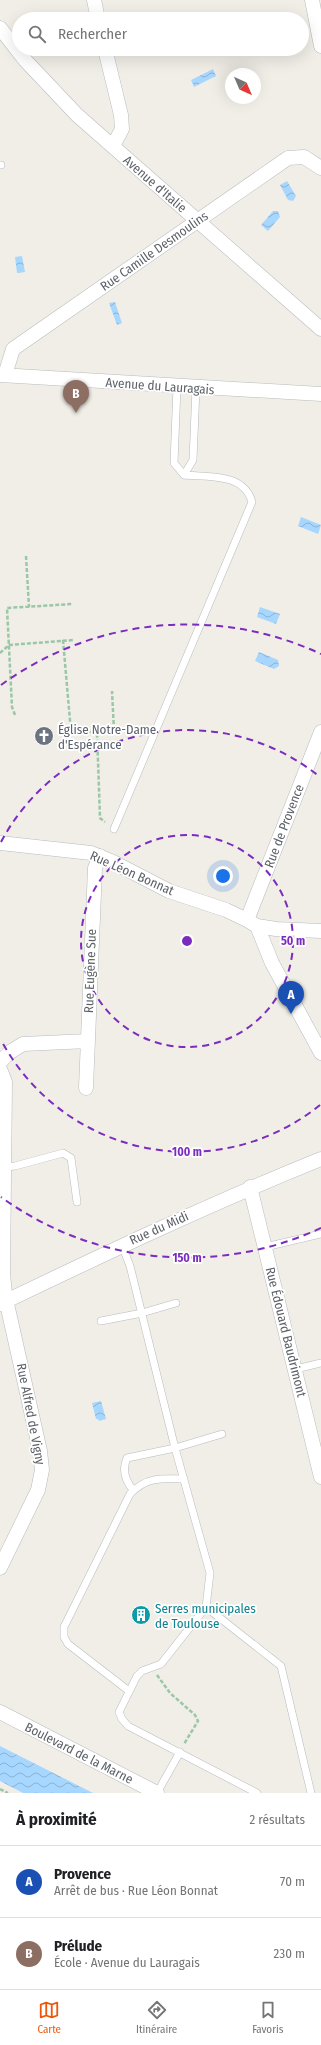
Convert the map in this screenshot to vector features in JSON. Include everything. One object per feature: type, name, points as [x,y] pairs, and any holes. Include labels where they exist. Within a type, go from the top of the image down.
[{"type":"street","points":[[94,0],[97,12]]},
{"type":"street","points":[[312,0],[321,46]]},
{"type":"street","name":"Avenue d'Italie","points":[[0,28],[12,43]]},
{"type":"street","name":"Avenue d'Italie","points":[[22,56],[77,115],[321,329]]},
{"type":"street","points":[[107,56],[121,115],[122,129],[113,146]]},
{"type":"street","name":"Rue Camille Desmoulins","points":[[3,375],[13,349],[288,158],[304,157],[321,168]]},
{"type":"street","name":"Avenue du Lauragais","points":[[3,375],[178,387],[321,394]]},
{"type":"street","name":"Rue de Provence","points":[[252,923],[321,732]]},
{"type":"street","name":"Rue Léon Bonnat","points":[[0,843],[80,851],[100,856],[169,891],[226,910],[252,923],[276,929],[321,931]]},
{"type":"street","name":"Rue Eugène Sue","points":[[86,1088],[95,868],[100,856]]},
{"type":"street","points":[[252,923],[272,963],[321,1052]]},
{"type":"street","points":[[0,1062],[10,1052],[23,1044],[88,1041]]},
{"type":"street","name":"Rue Alfred de Vigny","points":[[0,1069],[5,1082],[3,1302],[40,1451],[42,1470],[38,1490],[0,1568]]},
{"type":"street","name":"Rue du Midi","points":[[3,1302],[122,1245],[321,1158]]},
{"type":"street","name":"Rue Édouard Baudrimont","points":[[250,1188],[296,1369],[321,1477]]},
{"type":"street","name":"Boulevard de la Marne","points":[[0,1712],[157,1793]]},
{"type":"lane","points":[[114,829],[252,502],[249,491],[236,480],[184,475],[174,463],[178,387]]},
{"type":"lane","points":[[184,475],[193,460],[196,388]]},
{"type":"lane","points":[[5,1167],[15,1166],[63,1153],[70,1158],[77,1202]]},
{"type":"lane","points":[[265,1246],[321,1234]]},
{"type":"lane","points":[[122,1245],[130,1266],[175,1448],[210,1573],[206,1607],[161,1664],[142,1671],[137,1676],[119,1712],[122,1719],[128,1726],[258,1793]]},
{"type":"lane","points":[[100,1321],[142,1313],[176,1303]]},
{"type":"lane","points":[[296,1369],[321,1363]]},
{"type":"lane","points":[[133,1490],[128,1483],[124,1466],[127,1458],[175,1448],[222,1434]]},
{"type":"lane","points":[[129,1692],[68,1644],[64,1637],[64,1627],[133,1490],[140,1483],[162,1478],[184,1479]]},
{"type":"lane","points":[[206,1607],[281,1666],[311,1793]]},
{"type":"lane","points":[[157,1793],[180,1752]]},
{"type":"path","points":[[26,556],[29,607]]},
{"type":"path","points":[[15,715],[12,707],[8,608],[72,604]]},
{"type":"path","points":[[63,640],[72,732],[114,731],[112,691]]},
{"type":"path","points":[[0,653],[9,645],[74,640]]},
{"type":"path","points":[[97,732],[100,818]]},
{"type":"path","points":[[152,1668],[170,1693],[195,1715],[198,1721],[180,1752]]},
{"type":"path","points":[[0,1789],[8,1793]]},
{"type":"water","points":[[213,69],[216,76],[194,87],[191,80]]},
{"type":"water","points":[[287,181],[296,196],[293,201],[288,200],[280,185]]},
{"type":"water","points":[[273,211],[278,211],[280,217],[268,231],[261,225]]},
{"type":"water","points":[[22,256],[25,272],[17,273],[15,257]]},
{"type":"water","points":[[115,302],[122,323],[117,325],[109,303]]},
{"type":"water","points":[[301,517],[321,525],[318,534],[298,526]]},
{"type":"water","points":[[260,607],[280,614],[276,624],[257,617]]},
{"type":"water","points":[[259,652],[278,660],[279,666],[274,669],[255,661]]},
{"type":"water","points":[[101,1401],[106,1419],[99,1421],[96,1419],[92,1403]]},
{"type":"water","points":[[0,1746],[93,1793],[23,1793],[0,1781]]},
{"type":"place","name":"Prélude","points":[[76,413]]},
{"type":"place","name":"Église Notre-Dame d'Espérance","points":[[44,736]]},
{"type":"place","name":"Provence","points":[[291,1014]]},
{"type":"place","name":"Serres municipales de Toulouse","points":[[141,1615]]}]
